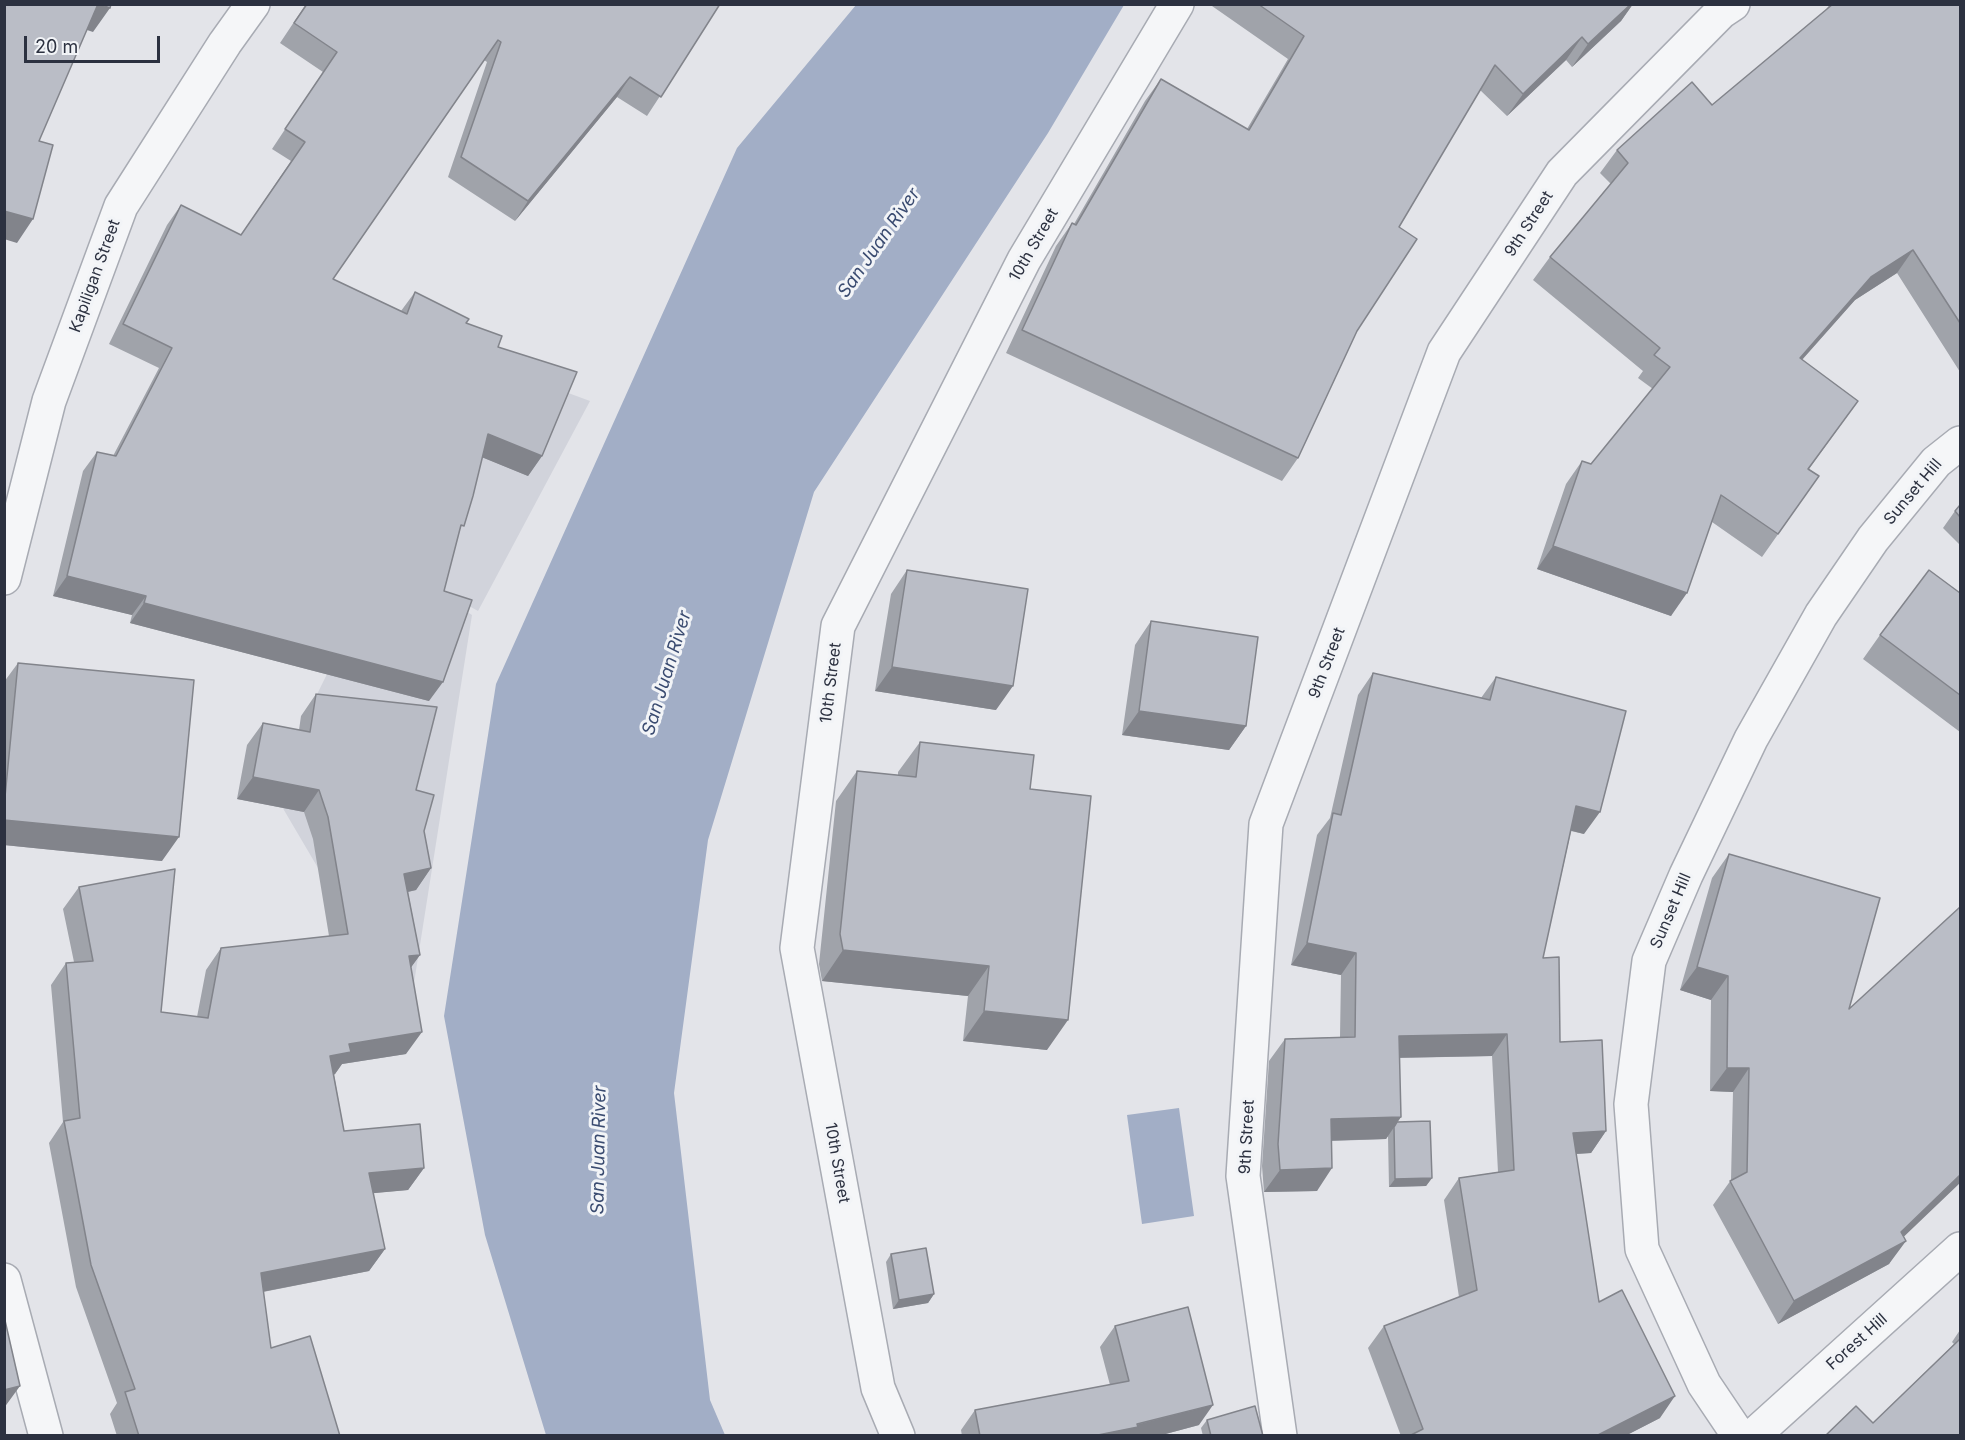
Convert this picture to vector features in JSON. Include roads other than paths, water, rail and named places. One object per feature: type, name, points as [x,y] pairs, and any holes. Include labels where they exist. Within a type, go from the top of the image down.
[{"type":"street","name":"Kapiligan Street","points":[[4,578],[49,401],[121,207],[225,43],[253,4]]},
{"type":"street","name":"10th Street","points":[[898,1436],[878,1388],[797,948],[838,626],[1024,260],[1177,4]]},
{"type":"street","name":"9th Street","points":[[1280,1436],[1243,1176],[1266,824],[1444,352],[1562,173],[1721,12],[1733,4]]},
{"type":"street","name":"Sunset Hill","points":[[1739,1436],[1704,1384],[1642,1249],[1631,1104],[1649,961],[1686,875],[1751,739],[1821,615],[1873,539],[1929,470],[1960,443]]},
{"type":"street","name":"Forest Hill","points":[[1753,1436],[1960,1249]]},
{"type":"street","points":[[4,1280],[46,1436]]},
{"type":"water","name":"San Juan River","points":[[856,5],[1124,5],[1048,133],[814,492],[708,840],[674,1093],[710,1400],[725,1435],[546,1435],[485,1235],[444,1016],[496,684],[737,148]]},
{"type":"water","points":[[1179,1108],[1194,1216],[1142,1224],[1127,1115]]}]
